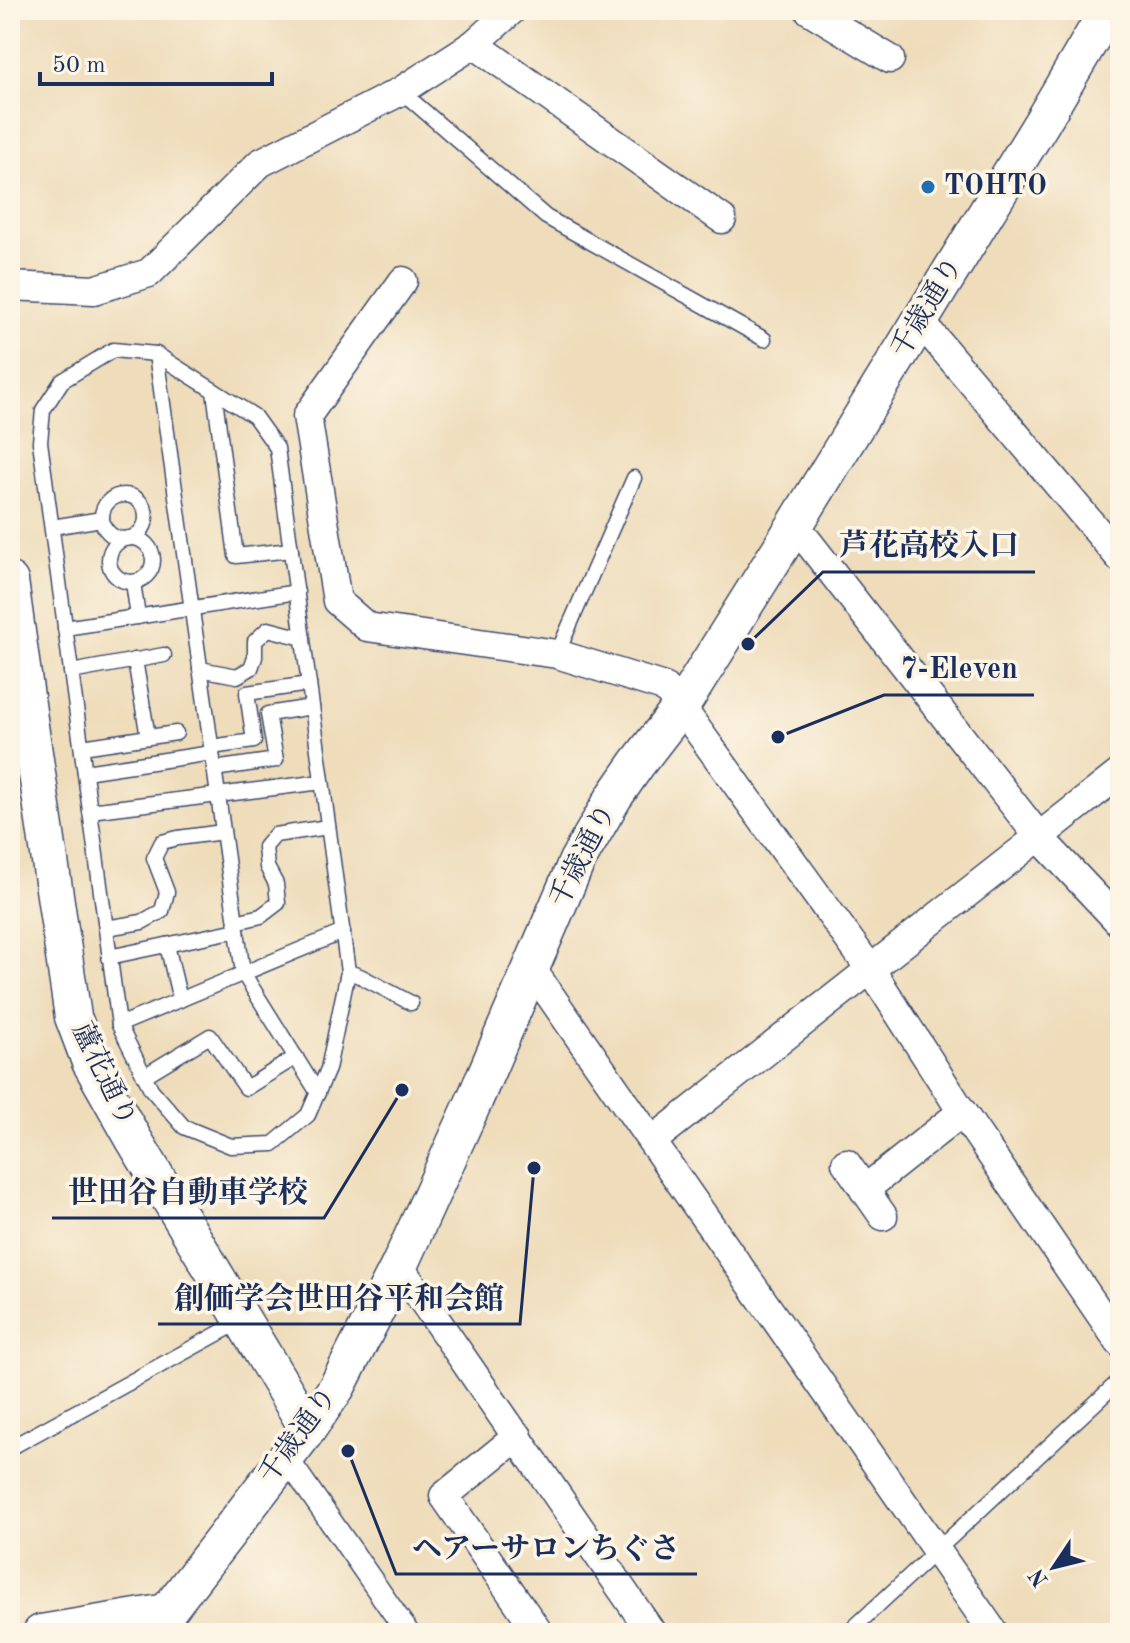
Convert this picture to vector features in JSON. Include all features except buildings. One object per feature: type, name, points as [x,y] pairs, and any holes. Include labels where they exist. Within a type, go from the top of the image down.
[{"type":"street","points":[[10,286],[94,290],[149,273],[260,163],[401,91],[474,44],[512,10]]},
{"type":"street","name":"千歳通り","points":[[41,1633],[160,1623],[337,1387],[399,1266],[593,831],[637,764],[681,707],[1108,10]]},
{"type":"street","points":[[821,13],[890,59]]},
{"type":"street","points":[[474,44],[722,219]]},
{"type":"street","points":[[403,281],[307,416],[337,601],[367,627],[557,654],[664,687],[871,970],[962,1112],[1120,1343]]},
{"type":"street","points":[[920,321],[1120,558]]},
{"type":"street","points":[[795,525],[1039,837],[1120,923]]},
{"type":"street","name":"蘆花通り","points":[[10,581],[73,1017],[90,1062],[133,1138],[308,1429]]},
{"type":"street","points":[[652,1141],[1120,773]]},
{"type":"street","points":[[531,968],[994,1633]]},
{"type":"street","points":[[864,1190],[962,1112]]},
{"type":"street","points":[[846,1163],[883,1216]]},
{"type":"street","points":[[399,1266],[652,1633]]},
{"type":"street","points":[[518,1436],[444,1496],[539,1633]]},
{"type":"street","points":[[286,1457],[408,1633]]},
{"type":"lane","points":[[401,91],[546,217],[764,339]]},
{"type":"lane","points":[[113,350],[156,354],[254,416],[277,448],[348,972],[328,1069],[318,1093],[308,1115],[273,1144],[231,1146],[184,1127],[151,1089],[119,1025],[40,442],[43,410],[62,381],[113,350]]},
{"type":"lane","points":[[156,354],[243,973],[318,1093]]},
{"type":"lane","points":[[214,391],[236,556],[291,550]]},
{"type":"lane","points":[[557,654],[634,478]]},
{"type":"lane","points":[[102,519],[106,505],[117,496],[138,500],[146,512],[144,526],[135,537],[127,539],[117,543],[112,548],[109,561],[110,568],[119,579],[140,580],[151,569],[152,555],[137,539],[127,539],[120,539],[108,532],[102,519]]},
{"type":"lane","points":[[52,527],[102,519]]},
{"type":"lane","points":[[133,582],[138,617]]},
{"type":"lane","points":[[65,628],[297,592]]},
{"type":"lane","points":[[200,669],[237,676],[251,668],[255,641],[268,629],[303,638]]},
{"type":"lane","points":[[71,672],[164,655]]},
{"type":"lane","points":[[135,660],[148,737]]},
{"type":"lane","points":[[85,772],[254,741],[247,693],[309,684]]},
{"type":"lane","points":[[214,769],[276,760],[268,714],[312,707]]},
{"type":"lane","points":[[82,747],[176,733]]},
{"type":"lane","points":[[90,811],[322,782]]},
{"type":"lane","points":[[109,957],[167,945],[261,916],[278,903],[276,884],[267,867],[265,847],[275,835],[328,827]]},
{"type":"lane","points":[[106,928],[142,922],[162,911],[167,892],[154,858],[162,842],[223,832]]},
{"type":"lane","points":[[119,1025],[343,932]]},
{"type":"lane","points":[[167,945],[180,1000]]},
{"type":"lane","points":[[348,972],[411,1003]]},
{"type":"lane","points":[[144,1076],[210,1036],[246,1088],[296,1057]]},
{"type":"lane","points":[[10,1448],[243,1320]]},
{"type":"lane","points":[[848,1633],[1120,1380]]},
{"type":"place","name":"TOHTO","points":[[928,187]]},
{"type":"place","name":"芦花高校入口","points":[[748,644]]},
{"type":"place","name":"7-Eleven","points":[[778,737]]},
{"type":"place","name":"世田谷自動車学校","points":[[402,1090]]},
{"type":"place","name":"創価学会世田谷平和会館","points":[[534,1168]]},
{"type":"place","name":"ヘアーサロンちぐさ","points":[[348,1451]]}]
